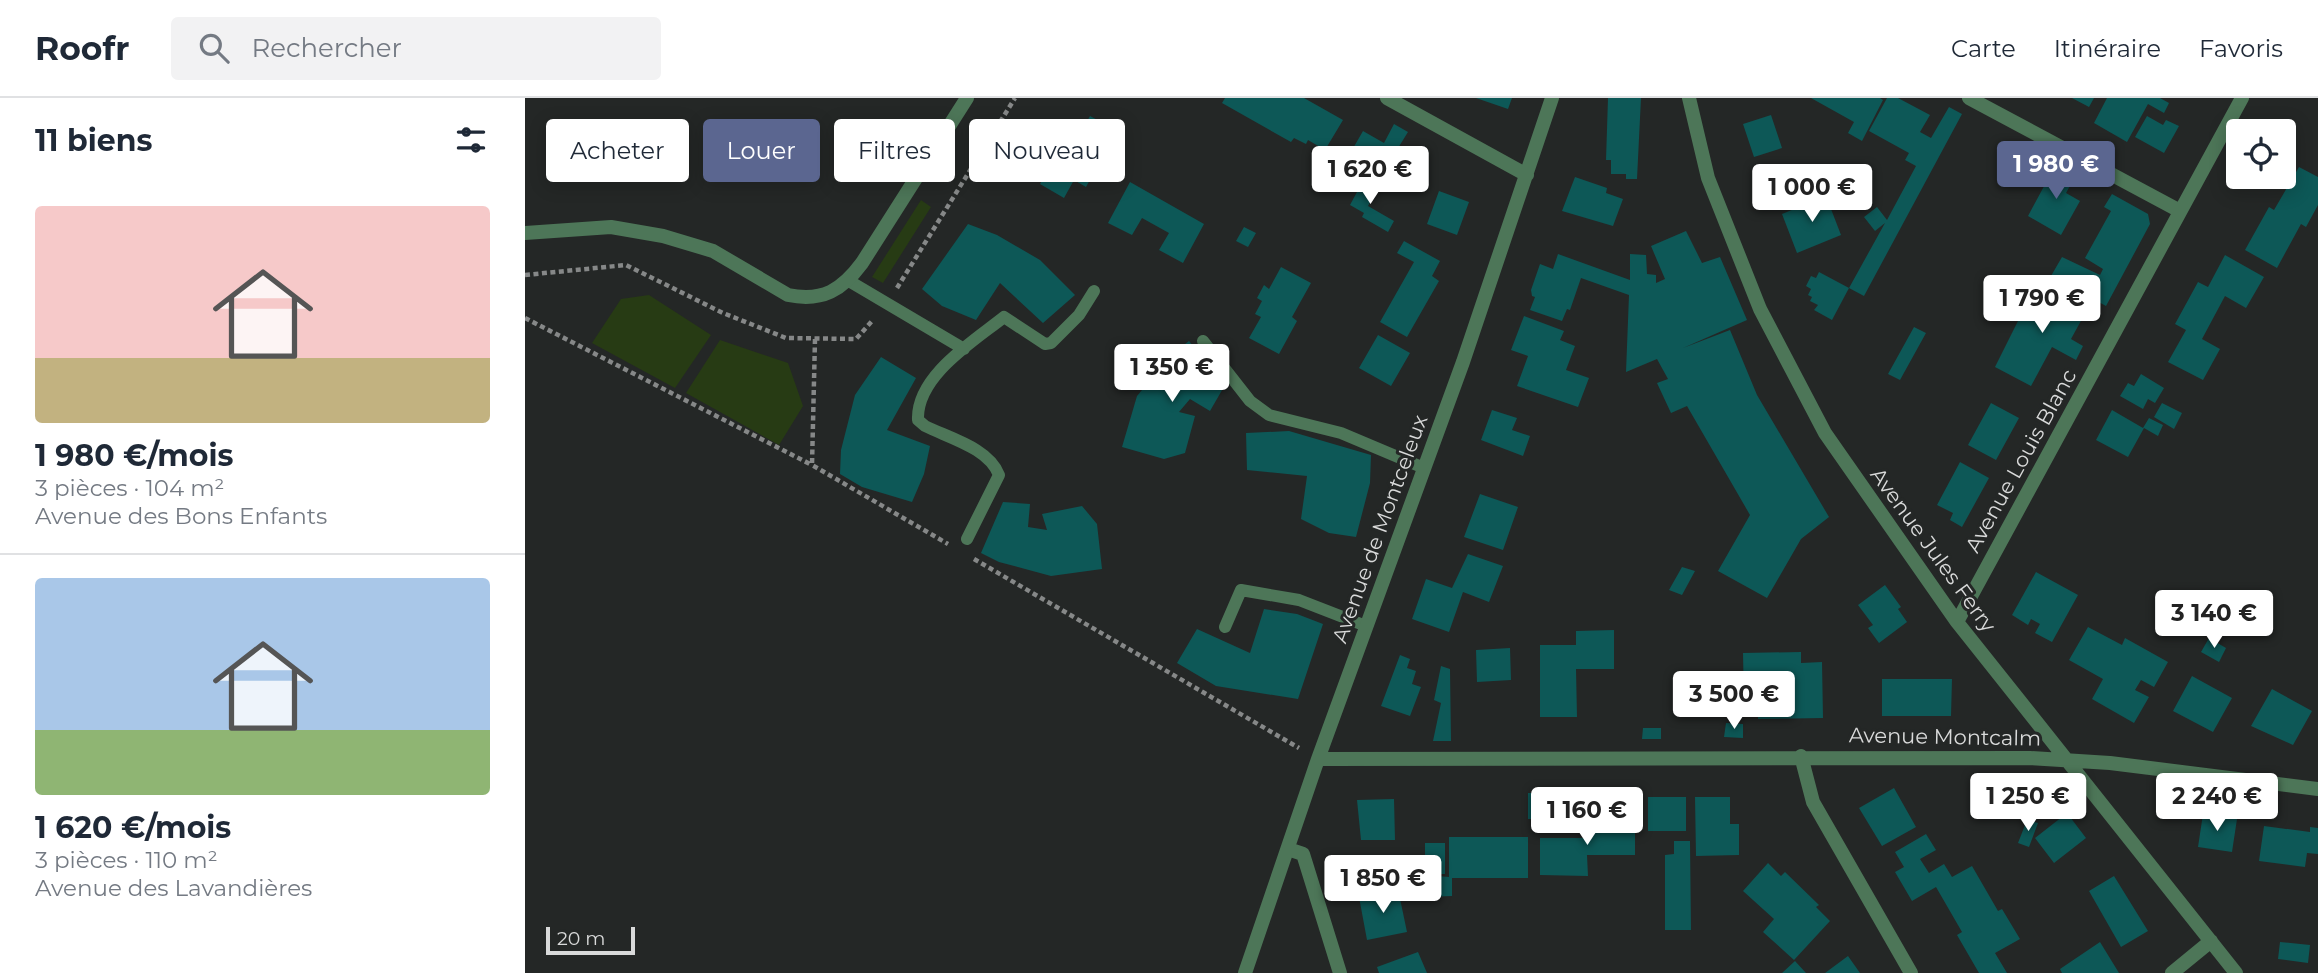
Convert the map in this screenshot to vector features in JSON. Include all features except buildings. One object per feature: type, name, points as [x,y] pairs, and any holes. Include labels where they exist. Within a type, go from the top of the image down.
[{"type":"street","points":[[525,233],[611,227],[663,236],[706,248],[774,290],[803,298],[828,295],[849,281],[967,98]]},
{"type":"street","points":[[1387,98],[1527,176]]},
{"type":"street","name":"Avenue de Montceleux","points":[[1245,973],[1318,759],[1527,176],[1552,98]]},
{"type":"street","name":"Avenue Jules Ferry","points":[[1689,98],[1708,178],[1759,309],[1825,433],[1957,622],[2236,973]]},
{"type":"street","points":[[1969,98],[2180,211]]},
{"type":"street","name":"Avenue Louis Blanc","points":[[1957,622],[2242,98]]},
{"type":"street","points":[[1801,757],[1813,802],[1910,973]]},
{"type":"street","name":"Avenue Montcalm","points":[[1318,759],[1801,757],[2069,760],[2318,789]]},
{"type":"street","points":[[1288,849],[1303,854],[1340,973]]},
{"type":"street","points":[[2172,973],[2211,941]]},
{"type":"lane","points":[[849,281],[964,349]]},
{"type":"lane","points":[[967,539],[999,475],[995,464],[985,455],[925,426],[918,419],[917,406],[934,378],[964,349],[1004,317],[1045,344],[1051,343],[1079,314],[1094,291]]},
{"type":"lane","points":[[1203,341],[1250,401],[1269,415],[1341,433],[1424,468]]},
{"type":"lane","points":[[1225,627],[1241,590],[1299,600],[1366,626]]},
{"type":"path","points":[[525,275],[626,265],[656,277],[723,313],[786,338],[856,339],[888,302],[1015,98]]},
{"type":"path","points":[[525,318],[812,465],[957,549]]},
{"type":"path","points":[[812,465],[815,339]]},
{"type":"path","points":[[969,556],[1318,759]]},
{"type":"green space","points":[[921,200],[931,207],[883,283],[872,277]]},
{"type":"green space","points":[[649,295],[711,335],[675,388],[592,343],[621,299]]},
{"type":"green space","points":[[720,340],[788,363],[803,406],[779,445],[686,393]]}]
